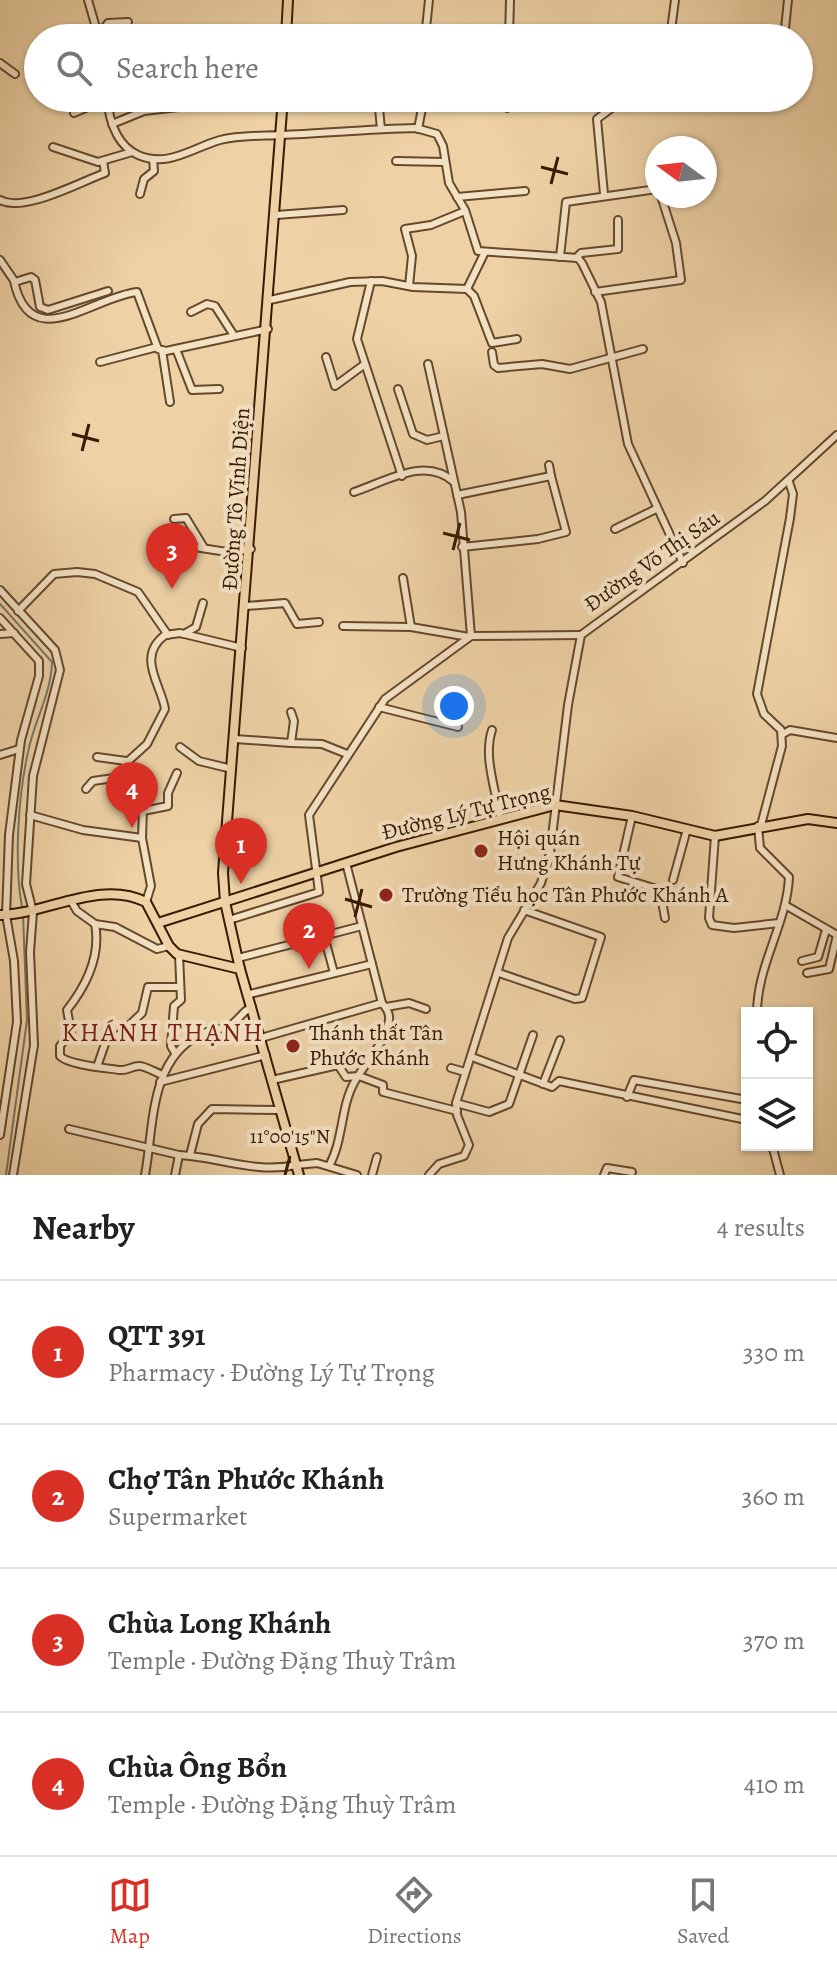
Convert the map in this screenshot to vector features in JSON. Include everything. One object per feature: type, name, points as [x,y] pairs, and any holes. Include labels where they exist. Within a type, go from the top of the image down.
[{"type":"main road","points":[[287,24],[288,0]]},
{"type":"main road","name":"Đường Tô Vĩnh Diện","points":[[282,112],[251,549],[223,873],[225,902],[240,969],[254,1006],[279,1110],[297,1168]]},
{"type":"main road","name":"Đường Lý Tự Trọng","points":[[158,923],[346,863],[555,805],[632,816],[715,836],[760,825],[808,819],[837,823]]},
{"type":"main road","points":[[2,916],[71,901],[113,896],[146,902],[169,946],[179,955],[240,969]]},
{"type":"street","points":[[88,0],[95,24]]},
{"type":"street","points":[[426,24],[429,0]]},
{"type":"street","points":[[509,24],[510,0]]},
{"type":"street","points":[[672,24],[675,0]]},
{"type":"street","points":[[785,24],[788,0]]},
{"type":"street","points":[[107,24],[128,22]]},
{"type":"street","points":[[0,63],[15,74]]},
{"type":"street","points":[[110,112],[122,143],[132,152],[153,159],[172,159],[219,141],[281,135],[381,129],[418,129],[437,134],[449,183],[465,211],[473,244],[484,254],[576,258],[581,253],[618,249],[618,220]]},
{"type":"street","points":[[112,124],[142,112]]},
{"type":"street","points":[[379,112],[381,129]]},
{"type":"street","points":[[418,129],[421,112]]},
{"type":"street","points":[[604,194],[597,119],[606,112]]},
{"type":"street","points":[[53,147],[83,159],[103,161],[132,152]]},
{"type":"street","points":[[140,194],[143,180],[154,172],[153,159]]},
{"type":"street","points":[[0,200],[11,203],[42,198],[105,173],[103,161]]},
{"type":"street","points":[[396,161],[445,162]]},
{"type":"street","points":[[560,257],[563,205],[573,199],[645,190]]},
{"type":"street","points":[[457,197],[525,191]]},
{"type":"street","points":[[595,292],[681,280],[676,243],[665,208]]},
{"type":"street","points":[[276,215],[343,210]]},
{"type":"street","points":[[409,286],[412,256],[405,229],[431,225],[465,211]]},
{"type":"street","points":[[467,289],[484,254]]},
{"type":"street","points":[[576,258],[601,302],[609,358],[628,444],[683,563]]},
{"type":"street","points":[[0,260],[14,281],[17,295],[33,316],[48,321],[137,292],[160,349],[170,402]]},
{"type":"street","points":[[14,281],[31,277],[35,280],[36,300],[40,307],[48,310],[108,291]]},
{"type":"street","points":[[371,281],[356,335],[402,476]]},
{"type":"street","points":[[270,300],[350,282],[467,289],[474,296],[492,343],[517,339]]},
{"type":"street","points":[[191,312],[207,304],[215,306],[233,334]]},
{"type":"street","points":[[100,362],[268,329]]},
{"type":"street","points":[[176,349],[192,390],[219,389]]},
{"type":"street","points":[[492,352],[494,365],[500,368],[533,363],[570,369],[643,349]]},
{"type":"street","points":[[326,357],[335,386],[365,364]]},
{"type":"street","points":[[428,364],[457,495],[470,636]]},
{"type":"street","points":[[398,389],[413,434],[427,440],[444,436]]},
{"type":"street","name":"Đường Võ Thị Sáu","points":[[456,1107],[508,938],[541,883],[547,864],[554,836],[555,805],[581,635],[588,627],[683,563],[789,482],[837,435]]},
{"type":"street","points":[[462,547],[538,539],[566,532],[549,465]]},
{"type":"street","points":[[354,492],[427,468],[443,472],[454,482]]},
{"type":"street","points":[[457,495],[551,476]]},
{"type":"street","points":[[783,734],[764,714],[757,694],[790,518],[793,494],[789,482]]},
{"type":"street","points":[[615,529],[656,509]]},
{"type":"street","points":[[174,519],[186,518],[203,546]]},
{"type":"street","points":[[188,546],[227,552],[251,549]]},
{"type":"street","points":[[18,611],[54,574],[95,574],[138,592],[168,635]]},
{"type":"street","points":[[403,578],[411,627]]},
{"type":"street","points":[[0,590],[55,650],[60,670],[39,744],[30,815],[26,884],[32,911],[34,1045],[13,1175]]},
{"type":"street","points":[[184,634],[196,627],[203,603]]},
{"type":"street","points":[[246,606],[285,603],[297,624],[319,622]]},
{"type":"street","points":[[0,618],[39,661],[36,697],[19,749],[2,916],[14,961],[17,1022],[0,1135]]},
{"type":"street","points":[[343,626],[411,627],[470,636],[581,635]]},
{"type":"street","points":[[0,634],[14,633]]},
{"type":"street","points":[[97,757],[126,761],[147,744],[165,709],[150,665],[159,640],[168,635],[184,634],[242,648]]},
{"type":"street","points":[[229,920],[319,892],[309,815],[379,707],[393,692],[470,636]]},
{"type":"street","points":[[379,707],[458,727]]},
{"type":"street","points":[[291,712],[294,721],[291,743]]},
{"type":"street","points":[[492,730],[487,751],[493,769],[500,818]]},
{"type":"street","points":[[758,1007],[760,981],[785,905],[789,877],[760,848],[760,825],[783,734],[790,730],[837,738]]},
{"type":"street","points":[[235,739],[322,744],[347,754]]},
{"type":"street","points":[[180,747],[199,761],[232,769]]},
{"type":"street","points":[[0,755],[19,749]]},
{"type":"street","points":[[126,761],[128,776],[139,793],[143,811],[142,838],[151,886],[146,902]]},
{"type":"street","points":[[143,811],[168,806],[168,793],[177,773]]},
{"type":"street","points":[[86,789],[93,781],[128,776]]},
{"type":"street","points":[[30,815],[83,830],[142,838]]},
{"type":"street","points":[[632,816],[618,877],[660,890],[665,918]]},
{"type":"street","points":[[673,880],[687,829]]},
{"type":"street","points":[[715,836],[709,918],[712,925],[734,928],[779,923]]},
{"type":"street","points":[[329,1166],[340,1143],[344,1114],[359,1076],[388,1023],[346,863]]},
{"type":"street","points":[[71,901],[77,911],[95,924],[129,933],[157,949],[169,946]]},
{"type":"street","points":[[785,905],[837,935],[829,969],[807,973]]},
{"type":"street","points":[[499,973],[575,999],[582,998],[601,937],[524,910]]},
{"type":"street","points":[[95,924],[92,969],[67,1010],[71,1032],[60,1046],[60,1056],[65,1062],[98,1064],[119,1070],[139,1066],[161,1079],[266,1055]]},
{"type":"street","points":[[238,958],[362,926]]},
{"type":"street","points":[[802,961],[818,957],[826,930]]},
{"type":"street","points":[[324,936],[334,973]]},
{"type":"street","points":[[175,1053],[171,1024],[174,1006],[181,1000],[179,955]]},
{"type":"street","points":[[250,994],[372,964]]},
{"type":"street","points":[[98,1064],[106,1041],[119,1035],[142,1013],[148,987],[180,987]]},
{"type":"street","points":[[261,1038],[384,1005],[409,1003],[426,1009]]},
{"type":"street","points":[[145,1175],[161,1079],[175,1053],[201,1033],[229,1026],[243,1011],[254,1006]]},
{"type":"street","points":[[272,1080],[334,1065],[346,1077],[359,1076],[383,1085],[383,1092],[489,1112],[509,1104],[533,1035]]},
{"type":"street","points":[[543,1084],[560,1040]]},
{"type":"street","points":[[472,1057],[554,1087],[559,1081],[741,1119]]},
{"type":"street","points":[[451,1068],[465,1072]]},
{"type":"street","points":[[627,1097],[634,1080],[741,1099]]},
{"type":"street","points":[[190,1155],[196,1130],[206,1112],[221,1107],[279,1110]]},
{"type":"street","points":[[429,1175],[439,1164],[460,1158],[467,1150],[468,1138],[456,1107]]},
{"type":"street","points":[[69,1129],[179,1155],[270,1170],[297,1168],[311,1162],[357,1175]]},
{"type":"street","points":[[774,1151],[780,1175]]},
{"type":"street","points":[[175,1175],[179,1155]]},
{"type":"street","points":[[372,1175],[377,1157]]},
{"type":"street","points":[[604,1175],[607,1168],[632,1172]]},
{"type":"waterway","points":[[0,604],[52,662],[49,686],[31,741],[22,789],[18,830],[22,907]]},
{"type":"waterway","points":[[6,1175],[27,1020],[23,914]]},
{"type":"place","name":"Chùa Long Khánh","points":[[172,589]]},
{"type":"place","name":"Chùa Ông Bổn","points":[[132,828]]},
{"type":"place","name":"Hội quán Hưng Khánh Tự","points":[[481,851]]},
{"type":"place","name":"QTT 391","points":[[241,884]]},
{"type":"place","name":"Trường Tiểu học Tân Phước Khánh A","points":[[386,895]]},
{"type":"place","name":"Chợ Tân Phước Khánh","points":[[309,969]]},
{"type":"place","name":"Thánh thất Tân Phước Khánh","points":[[293,1046]]},
{"type":"district","name":"KHÁNH THẠNH","points":[[163,1032]]}]
